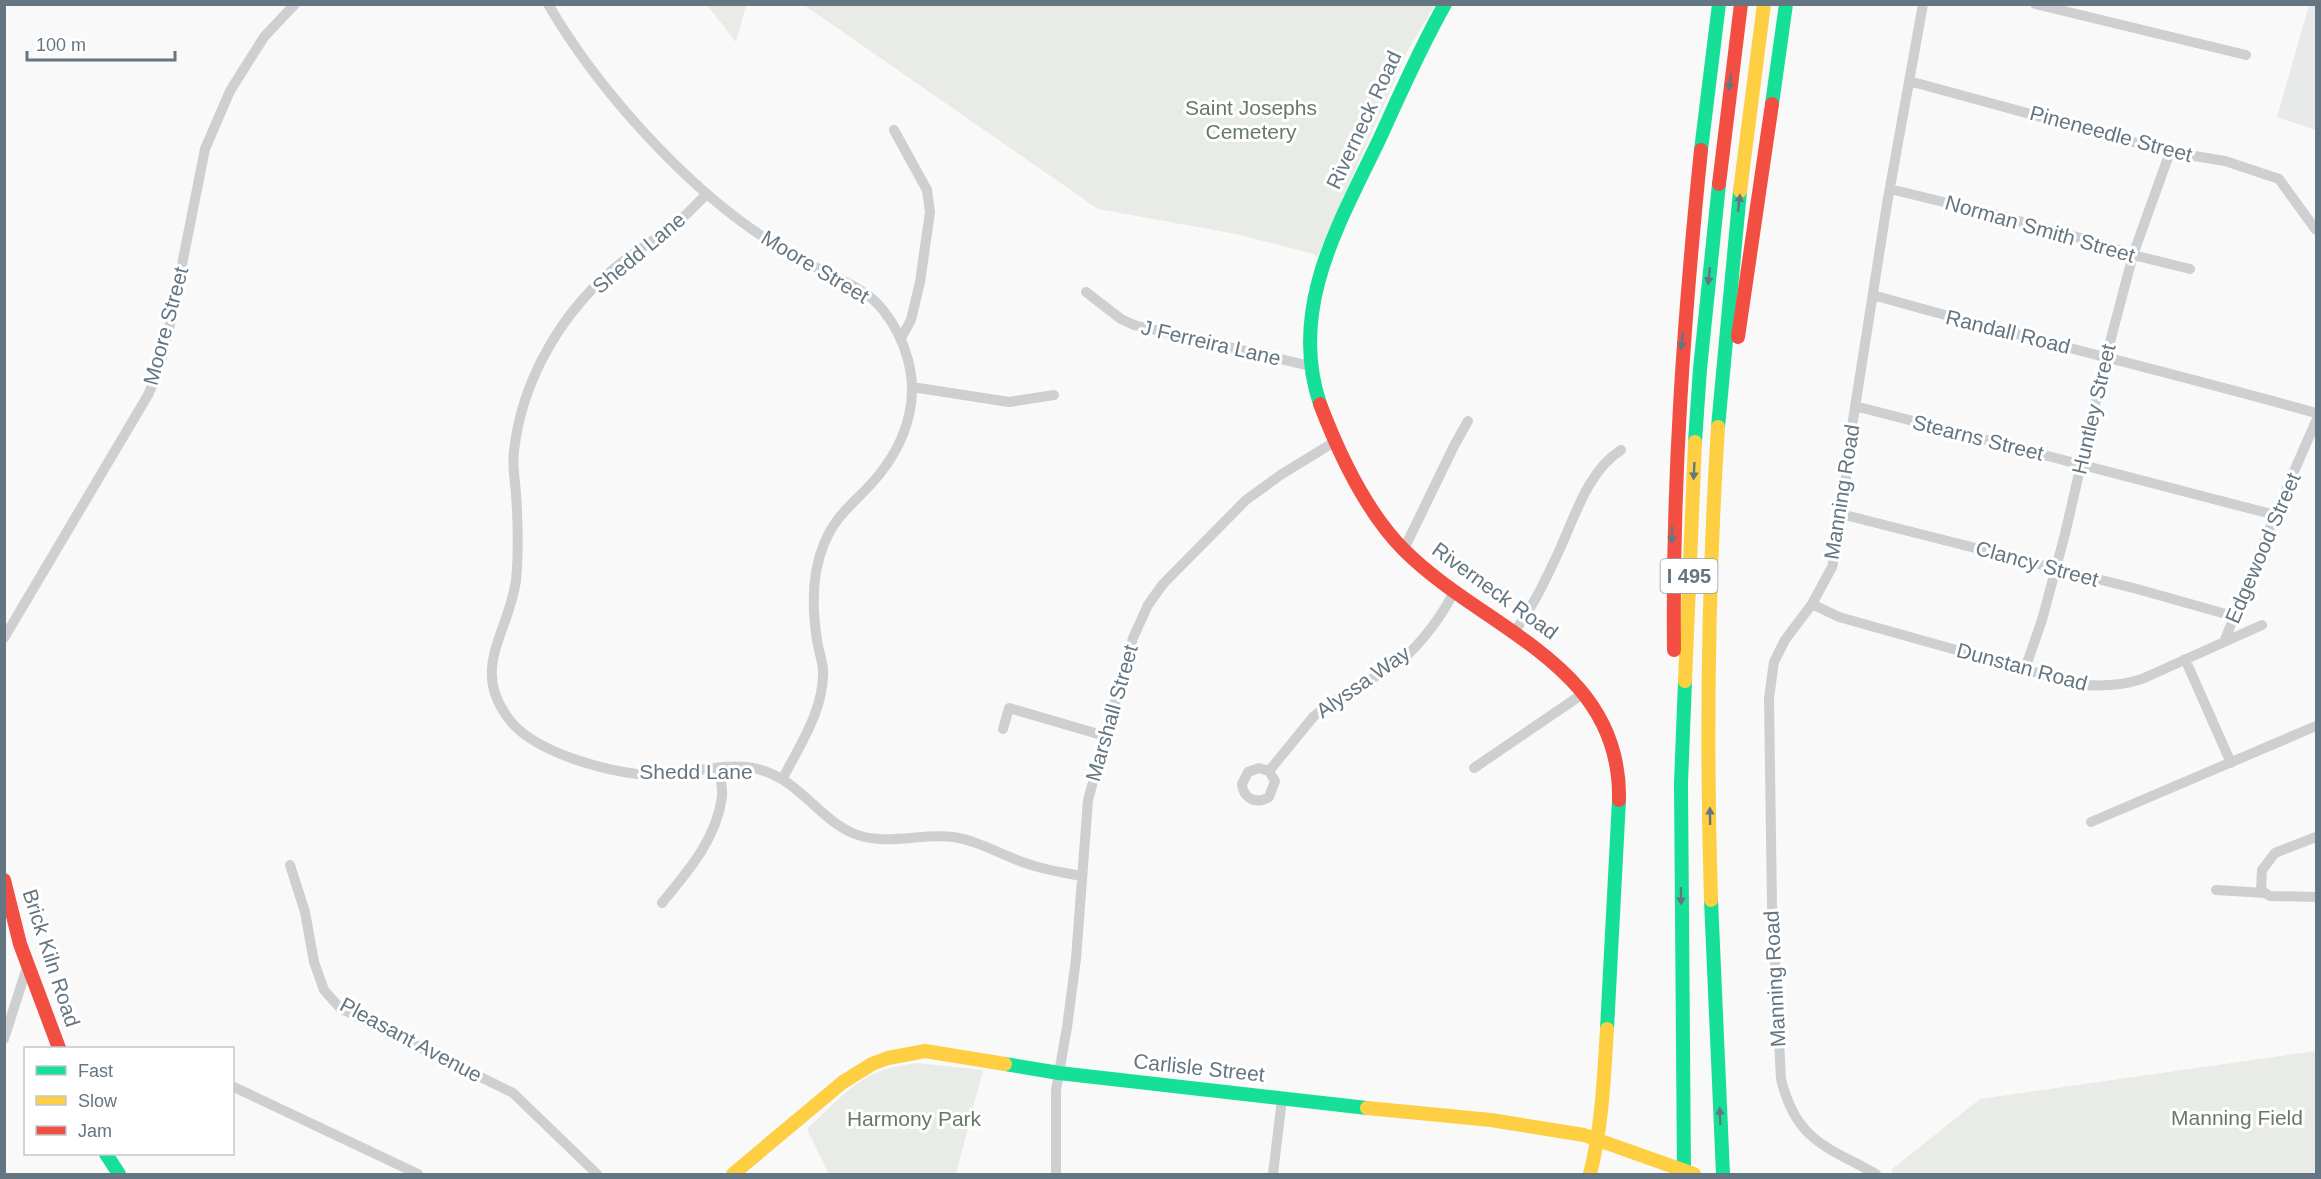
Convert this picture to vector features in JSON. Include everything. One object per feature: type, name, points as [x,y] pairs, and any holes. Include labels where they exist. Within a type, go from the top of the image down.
[{"type":"main road","name":"Riverneck Road","points":[[1445,4],[1405,80],[1326,258],[1308,335],[1310,366],[1318,400],[1374,515],[1404,549],[1436,578],[1550,656],[1584,693],[1607,729],[1619,778],[1604,1081],[1598,1140],[1590,1174]]},
{"type":"main road","name":"I 495","points":[[1684,1174],[1680,855],[1683,711],[1700,369],[1719,171],[1742,4]]},
{"type":"main road","name":"I 495","points":[[1723,1174],[1712,903],[1708,704],[1714,512],[1731,272],[1764,4]]},
{"type":"main road","points":[[1714,512],[1786,4]]},
{"type":"main road","points":[[1782,32],[1793,4]]},
{"type":"main road","points":[[1680,855],[1672,569],[1674,460],[1688,264],[1719,7]]},
{"type":"main road","name":"Brick Kiln Road","points":[[4,880],[28,964],[58,1047]]},
{"type":"main road","name":"Carlisle Street","points":[[733,1174],[846,1079],[884,1058],[910,1052],[940,1052],[1059,1073],[1509,1122],[1570,1132],[1695,1174]]},
{"type":"main road","points":[[107,1155],[119,1174]]},
{"type":"street","name":"Moore Street","points":[[4,638],[148,395],[158,372],[171,320],[205,149],[230,91],[264,37],[295,4]]},
{"type":"street","name":"Moore Street","points":[[548,4],[581,56],[629,115],[707,194],[771,242],[858,288],[883,309],[901,338],[912,375],[910,414],[898,450],[871,483],[844,509],[824,542],[816,568],[812,602],[823,669],[820,697],[810,725],[783,778]]},
{"type":"street","name":"Manning Road","points":[[1876,1174],[1823,1145],[1808,1134],[1786,1102],[1781,1079],[1772,908],[1769,698],[1774,662],[1785,640],[1812,604],[1832,567],[1838,543],[1855,406],[1923,4]]},
{"type":"street","points":[[2035,4],[2247,55]]},
{"type":"street","name":"Pineneedle Street","points":[[1909,81],[2170,152],[2225,161],[2279,179],[2316,230]]},
{"type":"street","points":[[894,130],[927,190],[930,212],[920,282],[911,320],[901,338]]},
{"type":"street","name":"Huntley Street","points":[[2025,669],[2056,570],[2106,357],[2133,255],[2170,152]]},
{"type":"street","name":"Norman Smith Street","points":[[1890,189],[1997,215],[2133,255],[2190,269]]},
{"type":"street","name":"Shedd Lane","points":[[707,194],[673,227],[620,263],[578,305],[551,342],[531,382],[518,423],[513,455],[519,537],[516,582],[490,665],[494,695],[514,725],[542,745],[578,761],[613,770],[658,775],[747,767],[783,778],[832,820],[857,835],[888,839],[927,836],[954,837],[977,843],[1027,864],[1082,876]]},
{"type":"street","name":"J Ferreira Lane","points":[[1086,292],[1121,319],[1134,325],[1310,366]]},
{"type":"street","name":"Randall Road","points":[[1873,295],[1979,326],[2316,413]]},
{"type":"street","points":[[912,387],[1008,402],[1054,395]]},
{"type":"street","name":"Stearns Street","points":[[1855,406],[2275,515]]},
{"type":"street","name":"Edgewood Street","points":[[2224,642],[2316,421]]},
{"type":"street","points":[[1404,549],[1468,422]]},
{"type":"street","name":"Marshall Street","points":[[1056,1174],[1055,1097],[1076,959],[1088,800],[1133,638],[1142,615],[1160,589],[1257,491],[1336,441]]},
{"type":"street","points":[[1514,632],[1536,598],[1595,477],[1610,457],[1621,450]]},
{"type":"street","name":"Clancy Street","points":[[1841,514],[2148,592],[2233,616]]},
{"type":"street","name":"Alyssa Way","points":[[1269,771],[1314,716],[1339,698],[1400,662],[1410,653],[1447,605],[1454,592]]},
{"type":"street","name":"Dunstan Road","points":[[1812,604],[1839,617],[2077,684],[2112,686],[2142,679],[2262,625]]},
{"type":"street","points":[[2185,659],[2231,763]]},
{"type":"street","points":[[1474,768],[1584,693]]},
{"type":"street","points":[[1003,729],[1009,708],[1105,736]]},
{"type":"street","points":[[2091,822],[2316,726]]},
{"type":"street","points":[[662,903],[697,861],[713,830],[722,795],[719,769]]},
{"type":"street","points":[[2316,837],[2275,853],[2262,870],[2261,890],[2270,896],[2316,897]]},
{"type":"street","name":"Pleasant Avenue","points":[[290,865],[305,912],[314,962],[324,990],[340,1008],[513,1093],[597,1174]]},
{"type":"street","points":[[2216,890],[2265,892]]},
{"type":"street","points":[[4,1039],[28,964]]},
{"type":"street","points":[[234,1087],[418,1174]]},
{"type":"street","points":[[1273,1174],[1282,1099]]},
{"type":"shaded area","points":[[2309,5],[2316,5],[2316,130],[2277,117]]},
{"type":"green space","points":[[707,5],[746,5],[736,42]]},
{"type":"green space","name":"Saint Josephs Cemetery","points":[[804,5],[1435,5],[1409,48],[1317,257],[1314,254],[1236,234],[1098,209]]},
{"type":"green space","name":"Manning Field","points":[[2316,1051],[2316,1174],[1894,1174],[1891,1170],[1980,1099]]},
{"type":"green space","name":"Harmony Park","points":[[917,1063],[983,1070],[956,1174],[829,1174],[807,1129],[841,1097],[870,1076],[898,1066]]},
{"type":"traffic: fast","points":[[1320,404],[1312,369],[1310,334],[1314,300],[1322,268],[1348,203],[1445,4]]},
{"type":"traffic: fast","points":[[1701,150],[1719,4]]},
{"type":"traffic: fast","points":[[1772,104],[1786,4]]},
{"type":"traffic: fast","points":[[1695,442],[1719,184]]},
{"type":"traffic: fast","points":[[1718,427],[1740,191]]},
{"type":"traffic: fast","points":[[1684,1174],[1681,783],[1685,681]]},
{"type":"traffic: fast","points":[[1607,1029],[1619,800]]},
{"type":"traffic: fast","points":[[1711,900],[1723,1174]]},
{"type":"traffic: fast","points":[[1005,1064],[1059,1073],[1367,1108]]},
{"type":"traffic: fast","points":[[107,1155],[119,1174]]},
{"type":"traffic: slow","points":[[1740,191],[1764,4]]},
{"type":"traffic: slow","points":[[1711,900],[1709,663],[1718,427]]},
{"type":"traffic: slow","points":[[1685,681],[1695,442]]},
{"type":"traffic: slow","points":[[1590,1174],[1600,1120],[1607,1029]]},
{"type":"traffic: slow","points":[[733,1174],[843,1082],[872,1064],[888,1058],[925,1051],[1005,1064]]},
{"type":"traffic: slow","points":[[1367,1108],[1491,1120],[1584,1135],[1694,1174]]},
{"type":"traffic: jam","points":[[1719,184],[1741,4]]},
{"type":"traffic: jam","points":[[1738,337],[1772,104]]},
{"type":"traffic: jam","points":[[1674,650],[1675,524],[1680,400],[1701,150]]},
{"type":"traffic: jam","points":[[1320,404],[1355,481],[1390,535],[1436,578],[1543,654],[1573,682],[1598,715],[1614,753],[1619,800]]},
{"type":"traffic: jam","points":[[4,880],[20,944],[59,1047]]}]
